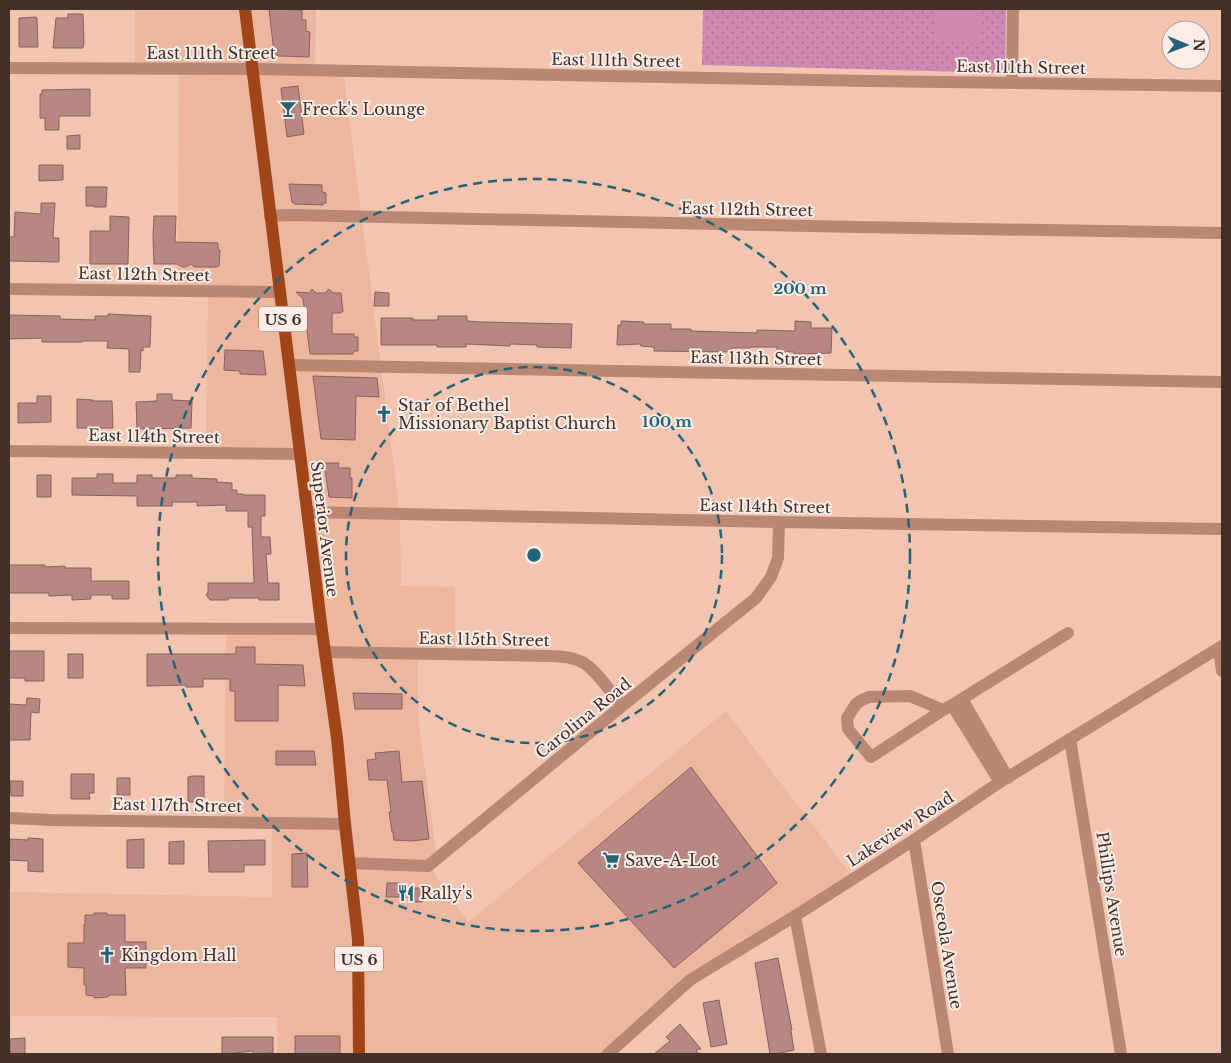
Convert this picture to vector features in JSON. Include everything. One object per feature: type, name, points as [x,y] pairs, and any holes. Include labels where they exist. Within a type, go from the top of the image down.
[{"type":"main road","name":"Superior Avenue","points":[[244,9],[321,629],[337,738],[344,824],[358,939],[359,1054]]},
{"type":"street","points":[[1012,82],[1013,9]]},
{"type":"street","name":"East 111th Street","points":[[9,68],[252,69],[1222,86]]},
{"type":"street","name":"East 112th Street","points":[[270,216],[299,215],[868,228],[1222,233]]},
{"type":"street","name":"East 112th Street","points":[[9,289],[279,292]]},
{"type":"street","name":"East 113th Street","points":[[289,365],[1222,382]]},
{"type":"street","name":"East 114th Street","points":[[9,451],[299,454]]},
{"type":"street","name":"East 114th Street","points":[[307,512],[1222,529]]},
{"type":"street","name":"Carolina Road","points":[[350,863],[428,866],[756,598],[771,577],[778,558],[778,522]]},
{"type":"street","points":[[9,628],[321,629]]},
{"type":"street","points":[[1004,780],[952,705],[910,696],[869,697],[856,704],[847,718],[848,729],[871,757],[952,705],[1068,634]]},
{"type":"street","points":[[1220,648],[1222,671]]},
{"type":"street","name":"Lakeview Road","points":[[608,1054],[690,980],[795,916],[1004,780],[1220,648]]},
{"type":"street","name":"East 115th Street","points":[[324,652],[549,656],[567,658],[583,663],[593,670],[622,706]]},
{"type":"street","name":"Phillips Avenue","points":[[1070,739],[1121,1054]]},
{"type":"street","name":"East 117th Street","points":[[9,818],[344,824]]},
{"type":"street","name":"Osceola Avenue","points":[[914,840],[948,1054]]},
{"type":"street","points":[[795,916],[822,1054]]},
{"type":"shaded area","points":[[135,9],[316,9],[315,70],[343,71],[400,514],[401,586],[455,587],[455,654],[418,654],[418,717],[437,859],[429,866],[468,922],[726,711],[854,879],[690,980],[608,1054],[277,1054],[277,1017],[9,1016],[9,892],[272,897],[272,823],[224,822],[226,629],[322,629],[299,454],[206,453],[208,291],[177,291],[179,69],[135,68]]},
{"type":"shaded area","points":[[703,9],[1006,9],[1005,73],[702,65]]},
{"type":"shaded area","points":[[935,9],[981,9],[981,43],[934,42]]},
{"type":"building","points":[[269,9],[302,10],[302,20],[306,20],[306,31],[310,32],[309,57],[278,56],[274,53]]},
{"type":"building","points":[[68,14],[83,14],[83,48],[53,48],[56,18],[68,18]]},
{"type":"building","points":[[36,17],[38,47],[19,47],[19,18]]},
{"type":"building","points":[[298,86],[304,134],[287,137],[281,88]]},
{"type":"building","points":[[90,89],[90,116],[59,116],[59,130],[45,130],[45,118],[40,118],[40,94],[42,94],[42,90]]},
{"type":"building","points":[[80,135],[80,149],[67,149],[67,136]]},
{"type":"building","points":[[39,165],[63,165],[63,180],[39,181]]},
{"type":"building","points":[[289,184],[322,185],[322,192],[326,193],[326,203],[323,203],[323,205],[295,204],[292,202]]},
{"type":"building","points":[[86,187],[107,187],[106,207],[86,206]]},
{"type":"building","points":[[41,203],[55,203],[53,238],[59,238],[59,262],[9,261],[9,237],[14,237],[15,212],[41,214]]},
{"type":"building","points":[[110,216],[129,217],[128,264],[90,264],[90,231],[110,231]]},
{"type":"building","points":[[154,216],[176,216],[175,242],[218,243],[218,249],[220,250],[219,266],[194,267],[191,264],[183,267],[177,264],[154,264]]},
{"type":"building","points":[[312,289],[316,293],[325,293],[329,289],[333,293],[341,293],[343,312],[332,313],[332,334],[354,334],[354,337],[358,337],[358,351],[354,351],[353,354],[310,354],[303,299],[296,292],[309,293]]},
{"type":"building","points":[[375,292],[389,293],[389,306],[374,306]]},
{"type":"building","points":[[108,314],[151,316],[150,347],[143,347],[143,351],[141,350],[140,372],[129,372],[129,349],[107,348],[108,341],[42,342],[42,338],[9,339],[9,315],[60,316],[60,319],[95,320],[95,316],[108,316]]},
{"type":"building","points":[[438,316],[467,316],[467,321],[482,322],[572,324],[571,348],[510,344],[510,346],[466,344],[466,347],[381,345],[381,318],[438,320]]},
{"type":"building","points":[[621,321],[644,322],[644,324],[671,324],[671,329],[691,329],[691,331],[757,333],[757,330],[795,331],[795,321],[811,322],[811,328],[832,328],[831,353],[794,354],[794,352],[777,352],[777,347],[731,348],[731,352],[654,351],[654,347],[641,346],[640,344],[617,345],[618,325],[621,325]]},
{"type":"building","points":[[225,350],[263,351],[266,375],[240,374],[240,371],[224,370]]},
{"type":"building","points":[[313,376],[377,378],[379,397],[356,396],[355,440],[321,439]]},
{"type":"building","points":[[157,394],[172,394],[172,400],[192,401],[191,428],[137,429],[136,402],[157,401]]},
{"type":"building","points":[[37,396],[51,396],[51,422],[18,423],[18,403],[37,403]]},
{"type":"building","points":[[77,399],[112,401],[113,428],[77,428]]},
{"type":"building","points":[[324,463],[339,463],[338,468],[350,468],[352,498],[329,497]]},
{"type":"building","points":[[97,474],[113,474],[113,483],[137,483],[137,475],[152,475],[152,478],[176,478],[176,475],[192,475],[192,478],[217,479],[217,482],[232,483],[232,490],[237,490],[237,494],[265,495],[265,516],[261,516],[261,537],[270,537],[271,554],[266,554],[268,583],[279,583],[279,600],[228,598],[228,600],[210,600],[206,595],[208,583],[254,583],[252,527],[248,527],[248,511],[226,511],[226,505],[197,506],[197,502],[172,502],[172,506],[137,506],[137,496],[72,495],[72,478],[97,478]]},
{"type":"building","points":[[37,475],[51,475],[51,497],[37,497]]},
{"type":"building","points":[[9,565],[91,568],[91,581],[129,581],[129,599],[112,599],[112,595],[91,595],[91,599],[72,600],[72,595],[49,596],[49,593],[9,593]]},
{"type":"building","points":[[236,647],[255,647],[255,664],[303,665],[305,686],[278,685],[278,721],[235,721],[235,691],[230,691],[230,679],[203,679],[203,687],[186,687],[186,685],[147,686],[147,654],[236,654]]},
{"type":"building","points":[[9,651],[44,651],[44,681],[25,681],[25,678],[9,678]]},
{"type":"building","points":[[68,654],[83,654],[83,678],[68,678]]},
{"type":"building","points":[[353,693],[402,694],[402,709],[355,709]]},
{"type":"building","points":[[27,698],[40,699],[39,713],[31,712],[30,740],[9,740],[9,704],[26,705]]},
{"type":"building","points":[[276,751],[314,751],[316,765],[276,765]]},
{"type":"building","points":[[399,751],[402,782],[422,781],[429,839],[394,840],[389,812],[391,812],[387,780],[369,780],[367,760],[376,759],[375,753]]},
{"type":"building","points":[[691,767],[777,883],[674,968],[578,863]]},
{"type":"building","points":[[71,774],[94,774],[94,793],[89,793],[90,799],[71,799]]},
{"type":"building","points":[[204,776],[204,802],[188,802],[188,777]]},
{"type":"building","points":[[117,778],[130,778],[130,795],[117,795]]},
{"type":"building","points":[[10,781],[23,781],[23,796],[11,796]]},
{"type":"building","points":[[28,838],[43,839],[43,872],[28,871],[28,861],[9,860],[10,839],[28,840]]},
{"type":"building","points":[[144,839],[144,868],[127,868],[127,840]]},
{"type":"building","points":[[265,840],[265,865],[244,865],[244,872],[209,872],[208,841]]},
{"type":"building","points":[[184,841],[184,864],[169,864],[169,842]]},
{"type":"building","points":[[307,853],[308,887],[292,887],[292,854]]},
{"type":"building","points":[[387,883],[399,883],[399,888],[422,888],[422,902],[412,902],[412,897],[386,897]]},
{"type":"building","name":"Kingdom Hall","points":[[94,913],[125,915],[125,942],[146,942],[146,968],[125,968],[126,995],[109,995],[108,997],[94,998],[94,996],[86,995],[84,968],[68,967],[68,943],[84,943],[85,915],[94,915]]},
{"type":"building","points":[[778,958],[794,1050],[770,1054],[755,963]]},
{"type":"building","points":[[719,1000],[727,1044],[711,1047],[703,1003]]},
{"type":"building","points":[[680,1024],[701,1049],[696,1050],[699,1054],[654,1054],[670,1041],[666,1037]]},
{"type":"building","points":[[295,1036],[340,1036],[340,1054],[295,1054]]},
{"type":"building","points":[[222,1037],[273,1037],[273,1053],[254,1054],[253,1051],[222,1054]]},
{"type":"building","points":[[25,1038],[25,1054],[10,1054],[10,1039]]},
{"type":"place","name":"Freck's Lounge","points":[[288,109]]},
{"type":"place","name":"Star of Bethel Missionary Baptist Church","points":[[384,414]]},
{"type":"place","name":"Save-A-Lot","points":[[611,860]]},
{"type":"place","name":"Rally's","points":[[406,893]]},
{"type":"place","name":"Kingdom Hall","points":[[107,955]]}]
